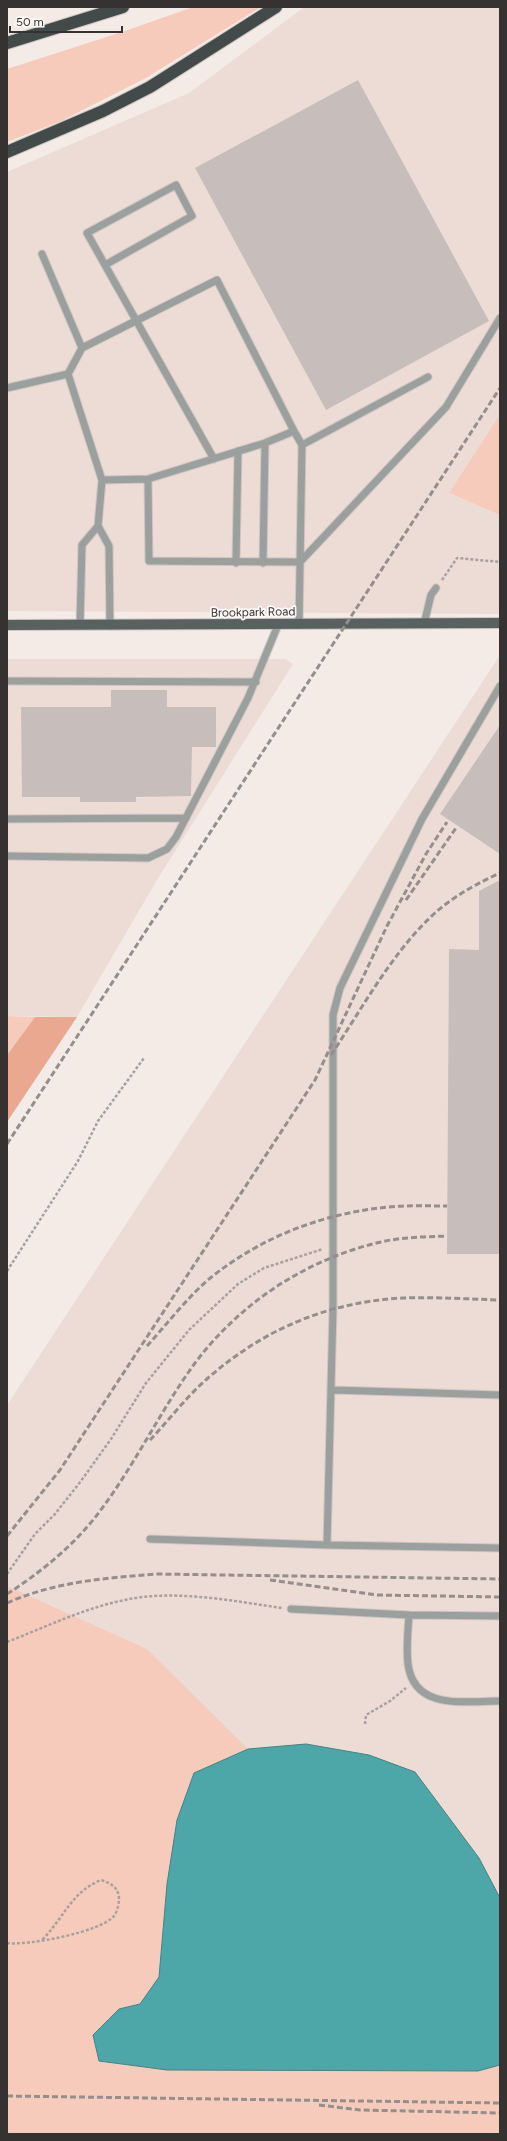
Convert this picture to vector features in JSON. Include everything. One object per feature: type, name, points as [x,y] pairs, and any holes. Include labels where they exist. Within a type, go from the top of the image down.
[{"type":"highway","points":[[7,43],[122,7]]},
{"type":"highway","points":[[7,152],[103,111],[150,87],[276,7]]},
{"type":"main road","name":"Brookpark Road","points":[[7,625],[110,626],[500,623]]},
{"type":"lane","points":[[105,265],[192,216],[176,185],[87,233],[214,459]]},
{"type":"lane","points":[[42,254],[82,348]]},
{"type":"lane","points":[[110,626],[109,546],[98,526],[102,480],[68,374],[82,348],[217,280],[302,445],[299,625]]},
{"type":"lane","points":[[148,479],[149,561],[263,563],[300,562],[446,407],[500,318]]},
{"type":"lane","points":[[7,388],[68,374]]},
{"type":"lane","points":[[302,445],[428,377]]},
{"type":"lane","points":[[102,480],[148,479],[265,443],[294,431]]},
{"type":"lane","points":[[263,563],[265,443]]},
{"type":"lane","points":[[236,562],[238,451]]},
{"type":"lane","points":[[80,625],[82,545],[98,526]]},
{"type":"lane","points":[[424,624],[431,595],[436,588]]},
{"type":"lane","points":[[7,856],[148,858],[167,848],[176,837],[256,682],[278,625]]},
{"type":"lane","points":[[7,681],[256,682]]},
{"type":"lane","points":[[327,1545],[332,1390],[333,1015],[340,988],[422,819],[500,686]]},
{"type":"lane","points":[[7,819],[186,818]]},
{"type":"lane","points":[[332,1390],[500,1395]]},
{"type":"lane","points":[[150,1540],[500,1548]]},
{"type":"lane","points":[[291,1609],[500,1616]]},
{"type":"lane","points":[[408,1614],[408,1663],[413,1683],[419,1690],[436,1699],[500,1701]]},
{"type":"path","points":[[436,588],[457,558],[500,562]]},
{"type":"path","points":[[7,1271],[78,1161],[98,1121],[144,1058]]},
{"type":"path","points":[[7,1574],[35,1534],[55,1514],[81,1481],[111,1439],[146,1383],[189,1330],[238,1284],[264,1268],[317,1250],[333,1248]]},
{"type":"path","points":[[7,1642],[93,1608],[126,1600],[157,1596],[211,1599],[291,1609]]},
{"type":"path","points":[[365,1724],[366,1715],[390,1701],[413,1683]]},
{"type":"path","points":[[7,1943],[26,1944],[83,1932],[100,1926],[114,1916],[119,1898],[116,1889],[110,1883],[102,1880],[88,1885],[76,1895],[52,1929],[42,1940]]},
{"type":"shaded area","points":[[193,7],[261,7],[146,78],[61,121],[7,142],[7,69],[125,31]]},
{"type":"shaded area","points":[[304,7],[500,7],[500,414],[449,493],[500,515],[500,614],[7,611],[7,172],[189,93]]},
{"type":"shaded area","points":[[500,414],[500,515],[449,493]]},
{"type":"shaded area","points":[[500,655],[500,2134],[7,2109],[7,1405]]},
{"type":"shaded area","points":[[7,659],[286,659],[293,664],[157,880],[77,1017],[7,1016]]},
{"type":"shaded area","points":[[7,1016],[35,1017],[7,1055]]},
{"type":"shaded area","points":[[35,1017],[77,1017],[7,1122],[7,1055]]},
{"type":"shaded area","points":[[7,1586],[147,1649],[248,1749],[194,1773],[177,1820],[167,1884],[159,1977],[140,2004],[119,2009],[99,2061],[167,2070],[478,2071],[500,2065],[500,2134],[7,2134]]},
{"type":"water","points":[[306,1744],[369,1755],[415,1772],[479,1858],[500,1898],[500,2065],[478,2071],[167,2070],[99,2061],[93,2035],[119,2009],[140,2004],[159,1977],[167,1884],[177,1820],[194,1773],[248,1749]]},
{"type":"building","points":[[358,80],[489,321],[326,410],[195,168]]},
{"type":"building","points":[[111,690],[167,690],[167,707],[216,707],[216,747],[192,747],[191,796],[136,797],[136,802],[80,802],[80,797],[22,797],[21,707],[111,707]]},
{"type":"building","points":[[500,725],[500,854],[440,814]]},
{"type":"building","points":[[500,880],[500,1254],[447,1254],[449,949],[479,950],[479,891]]},
{"type":"railway","points":[[7,1144],[500,388]]},
{"type":"railway","points":[[7,1536],[60,1470],[315,1080],[387,926],[426,854],[447,822]]},
{"type":"railway","points":[[406,900],[456,828]]},
{"type":"railway","points":[[331,1055],[379,980],[420,928],[450,901],[500,873]]},
{"type":"railway","points":[[147,1346],[185,1303],[209,1279],[229,1264],[271,1239],[317,1221],[364,1210],[403,1206],[447,1206]]},
{"type":"railway","points":[[7,1594],[32,1577],[67,1548],[88,1526],[123,1478],[170,1400],[195,1363],[213,1341],[255,1302],[302,1272],[327,1260],[354,1250],[397,1239],[447,1236]]},
{"type":"railway","points":[[150,1440],[193,1392],[229,1361],[252,1345],[298,1321],[349,1305],[403,1298],[500,1300]]},
{"type":"railway","points":[[7,1603],[43,1590],[80,1582],[156,1574],[500,1579]]},
{"type":"railway","points":[[270,1580],[377,1595],[500,1597]]},
{"type":"railway","points":[[7,2096],[500,2103]]},
{"type":"railway","points":[[319,2105],[360,2110],[500,2113]]}]
